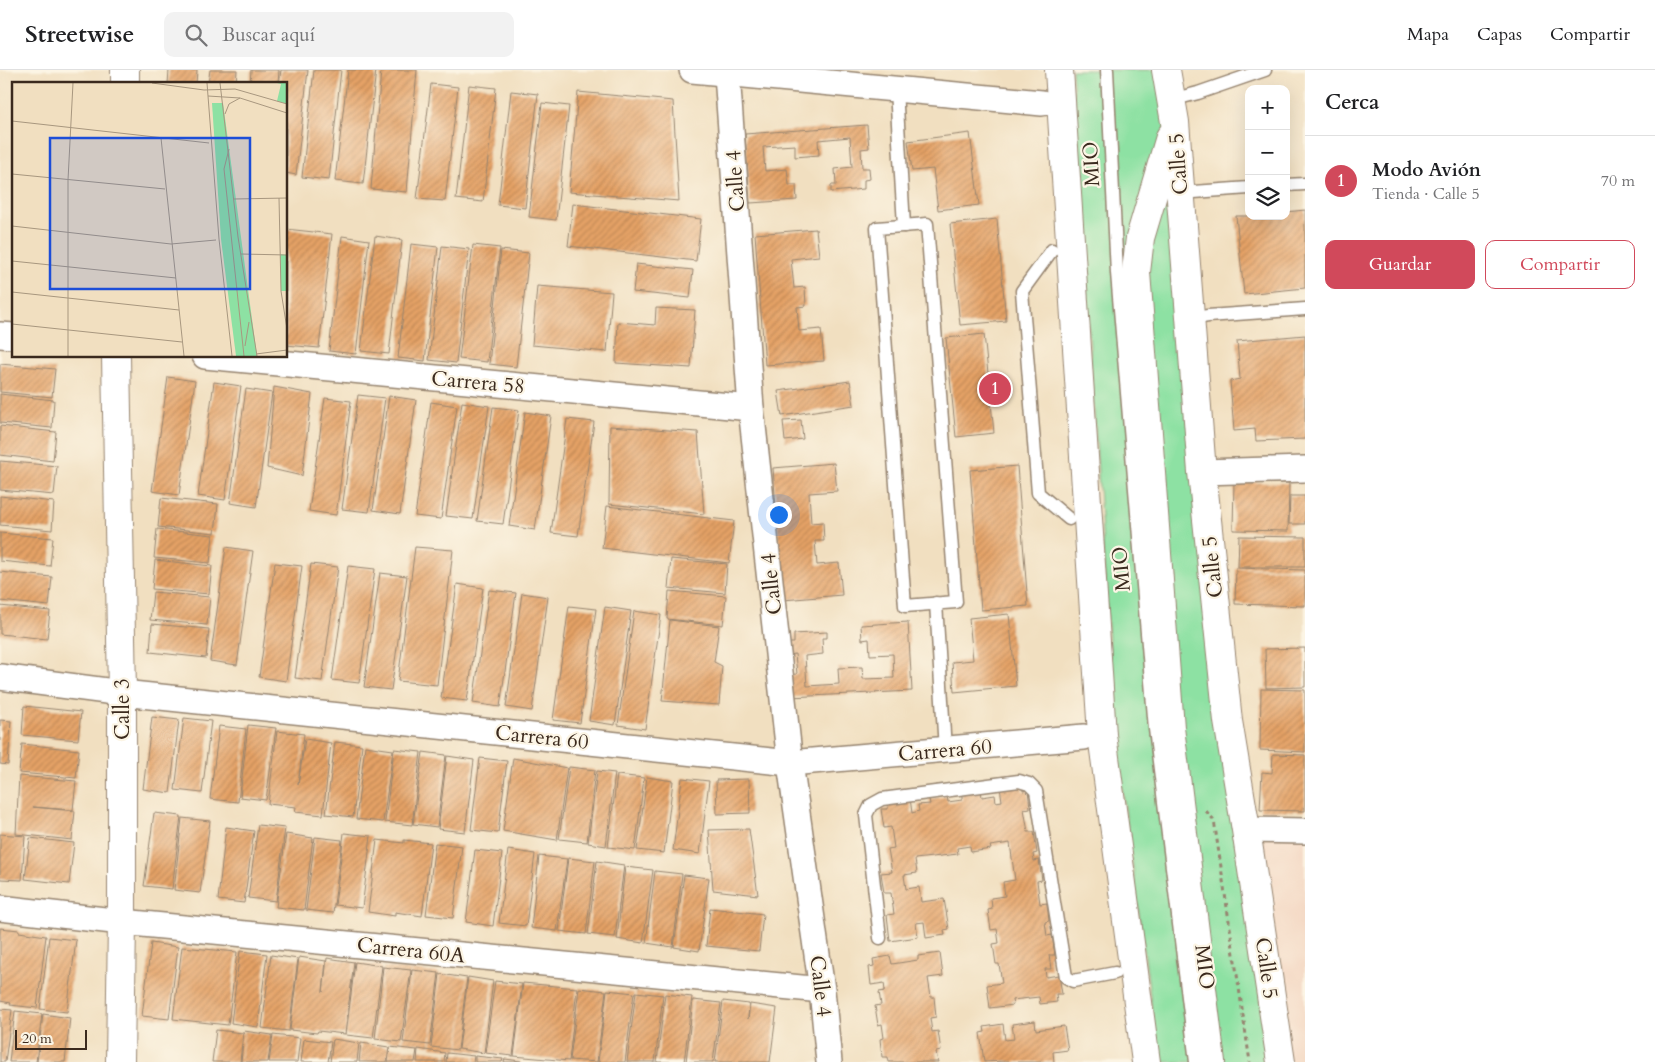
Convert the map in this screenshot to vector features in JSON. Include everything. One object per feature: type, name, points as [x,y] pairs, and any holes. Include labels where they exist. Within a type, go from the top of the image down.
[{"type":"main road","points":[[1040,70],[1084,737],[1127,1062]]},
{"type":"main road","points":[[1059,70],[1102,735],[1146,1062]]},
{"type":"main road","name":"Calle 5","points":[[1166,70],[1173,111],[1202,472],[1228,721],[1281,1062]]},
{"type":"main road","points":[[1173,111],[1140,238],[1136,272],[1170,728],[1211,1062]]},
{"type":"main road","name":"Calle 3","points":[[116,358],[122,693],[120,1062]]},
{"type":"street","points":[[692,70],[1042,103]]},
{"type":"street","name":"Calle 4","points":[[728,74],[751,408],[790,763],[822,990],[829,1062]]},
{"type":"street","name":"Carrera 58","points":[[226,358],[751,408]]},
{"type":"street","points":[[1202,472],[1305,469]]},
{"type":"street","name":"Carrera 60","points":[[0,677],[122,693],[790,763],[1084,737]]},
{"type":"street","points":[[1246,830],[1305,830]]},
{"type":"street","name":"Carrera 60A","points":[[0,908],[122,922],[822,990]]},
{"type":"lane","name":"MIO","points":[[1107,70],[1117,273],[1155,729],[1196,1062]]},
{"type":"lane","points":[[1173,111],[1198,93],[1265,70]]},
{"type":"lane","points":[[896,90],[904,226]]},
{"type":"lane","points":[[1290,185],[1305,184]]},
{"type":"lane","points":[[1180,193],[1245,188]]},
{"type":"lane","points":[[927,224],[956,602],[905,606],[877,228],[904,226],[927,224]]},
{"type":"lane","points":[[1190,319],[1305,309]]},
{"type":"lane","points":[[936,604],[945,750]]},
{"type":"lane","points":[[880,938],[866,814],[871,805],[882,799],[1019,781],[1029,784],[1036,791],[1066,977],[1073,980],[1115,973]]},
{"type":"shaded area","points":[[1246,830],[1305,831],[1305,1062],[1281,1062]]},
{"type":"green space","points":[[1072,70],[1166,70],[1202,472],[1281,1062],[1159,1062],[1115,734]]},
{"type":"building","points":[[169,70],[197,70],[196,82],[168,82]]},
{"type":"building","points":[[210,70],[237,70],[236,82],[208,82]]},
{"type":"building","points":[[251,70],[279,70],[278,82],[250,82]]},
{"type":"building","points":[[281,70],[308,70],[296,175],[288,173],[288,82],[279,82]]},
{"type":"building","points":[[314,70],[341,70],[329,180],[302,177]]},
{"type":"building","points":[[348,70],[376,70],[363,184],[335,181]]},
{"type":"building","points":[[381,70],[417,70],[407,192],[371,189]]},
{"type":"building","points":[[431,84],[458,87],[445,201],[417,199]]},
{"type":"building","points":[[469,85],[496,88],[483,202],[456,199]]},
{"type":"building","points":[[511,91],[538,94],[525,208],[498,205]]},
{"type":"building","points":[[578,92],[673,101],[679,201],[569,192]]},
{"type":"building","points":[[542,103],[569,106],[556,220],[529,217]]},
{"type":"building","points":[[867,125],[869,148],[861,149],[862,168],[869,168],[870,179],[864,180],[864,189],[831,192],[831,185],[836,185],[835,169],[852,167],[850,137],[818,140],[819,155],[795,157],[795,145],[763,147],[765,171],[787,169],[789,185],[796,185],[797,200],[750,203],[745,134]]},
{"type":"building","points":[[970,133],[979,205],[938,210],[933,169],[912,171],[908,141]]},
{"type":"building","points":[[573,204],[701,219],[696,261],[568,246]]},
{"type":"building","points":[[1305,210],[1305,288],[1244,294],[1236,216],[1245,216],[1245,220],[1290,220],[1290,212]]},
{"type":"building","points":[[997,219],[1006,321],[960,325],[950,224]]},
{"type":"building","points":[[288,229],[332,234],[319,348],[288,345]]},
{"type":"building","points":[[816,229],[819,256],[791,259],[794,288],[805,287],[806,306],[797,307],[799,331],[821,329],[824,361],[765,365],[755,234]]},
{"type":"building","points":[[342,236],[369,240],[356,354],[329,351]]},
{"type":"building","points":[[375,236],[402,240],[389,354],[361,351]]},
{"type":"building","points":[[411,244],[438,247],[425,361],[398,358]]},
{"type":"building","points":[[473,245],[500,248],[487,362],[459,359]]},
{"type":"building","points":[[442,246],[469,249],[456,363],[429,360]]},
{"type":"building","points":[[501,250],[529,253],[516,367],[489,364]]},
{"type":"building","points":[[636,264],[693,270],[690,298],[633,292]]},
{"type":"building","points":[[537,286],[612,292],[607,352],[532,345]]},
{"type":"building","points":[[656,308],[695,310],[691,368],[616,363],[618,322],[655,325]]},
{"type":"building","points":[[984,334],[994,433],[956,437],[946,338]]},
{"type":"building","points":[[1305,335],[1305,439],[1256,441],[1255,429],[1234,431],[1230,381],[1240,379],[1237,341]]},
{"type":"building","points":[[0,364],[55,369],[52,397],[0,392]]},
{"type":"building","points":[[168,377],[195,381],[179,495],[152,491]]},
{"type":"building","points":[[850,381],[854,405],[782,416],[778,391]]},
{"type":"building","points":[[214,382],[241,386],[225,500],[198,496]]},
{"type":"building","points":[[274,387],[312,394],[302,476],[267,468]]},
{"type":"building","points":[[246,389],[272,393],[256,507],[230,503]]},
{"type":"building","points":[[0,394],[54,400],[52,428],[0,423]]},
{"type":"building","points":[[358,395],[385,398],[369,512],[342,509]]},
{"type":"building","points":[[389,396],[416,400],[400,514],[373,510]]},
{"type":"building","points":[[325,398],[351,401],[336,515],[309,511]]},
{"type":"building","points":[[431,402],[457,406],[441,519],[415,516]]},
{"type":"building","points":[[462,402],[489,406],[473,519],[446,516]]},
{"type":"building","points":[[493,407],[519,410],[503,524],[477,521]]},
{"type":"building","points":[[525,412],[551,416],[535,530],[509,526]]},
{"type":"building","points":[[567,419],[594,422],[578,536],[551,533]]},
{"type":"building","points":[[801,420],[803,439],[785,441],[783,421]]},
{"type":"building","points":[[0,426],[56,432],[53,461],[0,455]]},
{"type":"building","points":[[610,426],[698,432],[704,514],[609,504]]},
{"type":"building","points":[[0,461],[57,466],[54,495],[0,490]]},
{"type":"building","points":[[834,463],[837,491],[809,493],[811,523],[823,522],[824,541],[815,541],[817,565],[839,563],[842,595],[783,600],[773,468]]},
{"type":"building","points":[[1017,466],[1028,606],[981,610],[970,470]]},
{"type":"building","points":[[1234,482],[1289,483],[1288,531],[1233,530]]},
{"type":"building","points":[[0,496],[54,502],[52,530],[0,525]]},
{"type":"building","points":[[1290,496],[1305,496],[1305,524],[1289,524]]},
{"type":"building","points":[[161,498],[218,504],[215,533],[158,527]]},
{"type":"building","points":[[607,506],[734,521],[729,563],[602,548]]},
{"type":"building","points":[[157,529],[213,535],[210,563],[154,558]]},
{"type":"building","points":[[0,533],[53,538],[50,566],[0,561]]},
{"type":"building","points":[[1239,536],[1305,537],[1305,567],[1238,567]]},
{"type":"building","points":[[226,547],[253,551],[237,665],[210,661]]},
{"type":"building","points":[[415,547],[453,550],[437,685],[398,681]]},
{"type":"building","points":[[671,559],[727,564],[725,593],[668,588]]},
{"type":"building","points":[[155,560],[212,566],[209,594],[152,589]]},
{"type":"building","points":[[275,563],[302,566],[286,681],[259,677]]},
{"type":"building","points":[[311,564],[338,567],[322,681],[295,678]]},
{"type":"building","points":[[348,566],[375,569],[359,683],[332,680]]},
{"type":"building","points":[[1236,568],[1305,570],[1305,606],[1235,604]]},
{"type":"building","points":[[0,572],[52,577],[49,606],[0,601]]},
{"type":"building","points":[[380,573],[407,576],[391,690],[364,687]]},
{"type":"building","points":[[457,584],[483,588],[467,701],[441,698]]},
{"type":"building","points":[[489,590],[516,593],[500,707],[473,703]]},
{"type":"building","points":[[669,591],[726,596],[723,625],[667,619]]},
{"type":"building","points":[[153,592],[210,597],[207,625],[150,620]]},
{"type":"building","points":[[522,593],[548,597],[532,711],[506,707]]},
{"type":"building","points":[[0,606],[50,611],[47,639],[0,634]]},
{"type":"building","points":[[569,606],[596,609],[580,723],[553,720]]},
{"type":"building","points":[[605,607],[631,611],[615,725],[589,721]]},
{"type":"building","points":[[634,611],[661,615],[645,729],[618,725]]},
{"type":"building","points":[[1009,614],[1016,686],[954,692],[952,662],[973,660],[969,618]]},
{"type":"building","points":[[670,620],[719,626],[714,662],[722,666],[719,705],[662,701]]},
{"type":"building","points":[[908,622],[912,691],[790,697],[789,675],[797,674],[795,654],[789,655],[788,643],[794,643],[794,634],[827,632],[827,638],[822,638],[823,654],[805,656],[807,686],[839,684],[838,668],[862,667],[863,679],[894,678],[893,654],[870,655],[869,639],[862,640],[861,625]]},
{"type":"building","points":[[152,624],[209,629],[206,658],[150,652]]},
{"type":"building","points":[[1305,648],[1305,687],[1266,688],[1265,649]]},
{"type":"building","points":[[1261,689],[1305,690],[1305,752],[1260,750]]},
{"type":"building","points":[[24,706],[81,712],[78,740],[22,735]]},
{"type":"building","points":[[152,717],[179,720],[170,793],[143,789]]},
{"type":"building","points":[[184,718],[211,721],[202,793],[175,790]]},
{"type":"building","points":[[0,720],[11,721],[8,765],[0,764]]},
{"type":"building","points":[[248,725],[276,728],[266,800],[240,797]]},
{"type":"building","points":[[219,726],[246,729],[238,802],[210,799]]},
{"type":"building","points":[[277,731],[304,734],[298,785],[305,739],[331,743],[323,815],[295,812],[296,807],[268,804]]},
{"type":"building","points":[[335,742],[362,745],[353,817],[326,814]]},
{"type":"building","points":[[22,744],[79,750],[76,778],[19,773]]},
{"type":"building","points":[[365,746],[393,750],[383,822],[356,819]]},
{"type":"building","points":[[394,749],[421,752],[412,825],[385,822]]},
{"type":"building","points":[[423,752],[446,755],[437,827],[413,824]]},
{"type":"building","points":[[1273,754],[1305,755],[1305,811],[1260,810],[1262,772],[1272,773]]},
{"type":"building","points":[[447,756],[474,760],[465,832],[438,829]]},
{"type":"building","points":[[480,758],[507,761],[498,833],[471,830]]},
{"type":"building","points":[[513,758],[567,768],[557,840],[503,831]]},
{"type":"building","points":[[569,767],[595,770],[587,842],[559,839]]},
{"type":"building","points":[[597,771],[615,773],[606,846],[588,843]]},
{"type":"building","points":[[617,775],[644,778],[635,850],[608,847]]},
{"type":"building","points":[[19,776],[76,781],[73,810],[33,807],[75,811],[72,840],[16,834]]},
{"type":"building","points":[[647,777],[673,781],[664,853],[637,850]]},
{"type":"building","points":[[682,778],[709,781],[700,854],[673,850]]},
{"type":"building","points":[[749,779],[750,813],[717,814],[716,780]]},
{"type":"building","points":[[1022,784],[1023,791],[1028,790],[1030,808],[1024,809],[1028,832],[1034,832],[1037,853],[1033,854],[1034,861],[1039,860],[1042,880],[1037,881],[1040,904],[1047,903],[1049,921],[1045,922],[1047,936],[1052,935],[1055,955],[1049,955],[1051,969],[1045,969],[1046,977],[1059,975],[1062,994],[1056,994],[1057,1002],[1040,1004],[1039,997],[1012,1000],[1013,1005],[990,1008],[987,985],[1002,983],[999,964],[996,964],[993,944],[999,943],[997,929],[991,930],[988,910],[992,909],[991,898],[1005,896],[1003,882],[1015,880],[1010,843],[990,846],[991,849],[971,852],[970,846],[957,848],[958,854],[915,859],[917,873],[904,875],[906,889],[919,887],[921,902],[944,899],[949,929],[944,930],[945,935],[926,938],[924,922],[916,923],[918,937],[890,941],[887,915],[894,914],[891,893],[884,893],[881,873],[892,872],[888,849],[894,848],[891,827],[884,828],[881,809],[888,809],[887,801],[910,798],[912,813],[919,811],[918,805],[930,804],[929,799],[947,796],[948,802],[962,800],[962,793],[981,791],[982,797],[995,795],[996,802],[1002,801],[1000,787]]},
{"type":"building","points":[[154,813],[181,816],[172,889],[144,886]]},
{"type":"building","points":[[182,818],[210,821],[200,893],[174,890]]},
{"type":"building","points":[[258,825],[285,828],[276,901],[248,898]]},
{"type":"building","points":[[226,827],[254,831],[244,903],[218,900]]},
{"type":"building","points":[[749,829],[758,895],[713,890],[709,830]]},
{"type":"building","points":[[344,833],[371,836],[362,908],[335,905]]},
{"type":"building","points":[[0,834],[25,836],[22,880],[0,879]]},
{"type":"building","points":[[286,834],[313,838],[304,910],[276,907]]},
{"type":"building","points":[[315,837],[342,840],[333,913],[306,910]]},
{"type":"building","points":[[30,838],[74,843],[69,884],[25,879]]},
{"type":"building","points":[[377,840],[431,843],[422,916],[395,912],[395,916],[368,912]]},
{"type":"building","points":[[435,843],[462,846],[453,918],[426,915]]},
{"type":"building","points":[[475,850],[502,853],[493,926],[466,922]]},
{"type":"building","points":[[508,850],[535,854],[526,926],[499,923]]},
{"type":"building","points":[[539,856],[567,859],[557,931],[531,928]]},
{"type":"building","points":[[568,858],[595,861],[586,934],[559,931]]},
{"type":"building","points":[[597,861],[624,865],[615,937],[588,934]]},
{"type":"building","points":[[625,867],[653,870],[643,943],[617,939]]},
{"type":"building","points":[[655,871],[682,874],[673,947],[646,943]]},
{"type":"building","points":[[684,875],[709,878],[699,951],[674,947]]},
{"type":"building","points":[[710,908],[763,914],[759,951],[706,946]]},
{"type":"building","points":[[0,928],[46,936],[37,1008],[10,1005],[11,1003],[0,1001]]},
{"type":"building","points":[[49,937],[76,940],[67,1012],[40,1009]]},
{"type":"building","points":[[151,943],[178,947],[169,1019],[142,1016]]},
{"type":"building","points":[[182,947],[237,952],[228,1025],[173,1019]]},
{"type":"building","points":[[240,951],[267,954],[258,1027],[231,1023]]},
{"type":"building","points":[[940,953],[943,976],[928,978],[931,997],[934,997],[936,1017],[930,1018],[932,1032],[938,1031],[941,1051],[936,1052],[938,1062],[889,1062],[888,1057],[882,1057],[880,1039],[884,1038],[882,1024],[878,1025],[875,1006],[881,1005],[879,992],[885,991],[884,983],[871,985],[869,967],[874,966],[873,959],[890,956],[892,964],[918,960],[918,956]]},
{"type":"building","points":[[271,955],[298,959],[289,1031],[262,1028]]},
{"type":"building","points":[[299,957],[326,961],[323,992],[327,958],[354,962],[345,1034],[290,1030]]},
{"type":"building","points":[[355,962],[382,966],[373,1038],[346,1035]]},
{"type":"building","points":[[383,967],[411,970],[401,1042],[375,1039]]},
{"type":"building","points":[[412,970],[439,973],[430,1045],[403,1042]]},
{"type":"building","points":[[440,974],[467,978],[458,1050],[431,1047]]},
{"type":"building","points":[[468,977],[493,981],[484,1053],[459,1049]]},
{"type":"building","points":[[495,981],[522,984],[513,1056],[485,1053]]},
{"type":"building","points":[[523,983],[577,988],[569,1061],[514,1056]]},
{"type":"building","points":[[579,988],[606,991],[597,1062],[570,1060]]},
{"type":"building","points":[[607,990],[634,993],[625,1062],[598,1062]]},
{"type":"building","points":[[636,992],[663,995],[655,1062],[627,1062]]},
{"type":"building","points":[[665,994],[692,997],[684,1062],[657,1062]]},
{"type":"building","points":[[693,1000],[721,1003],[713,1062],[686,1062]]},
{"type":"building","points":[[723,1001],[749,1004],[748,1019],[750,1004],[777,1008],[770,1062],[715,1062]]},
{"type":"building","points":[[0,1009],[12,1010],[5,1062],[0,1062]]},
{"type":"building","points":[[15,1011],[42,1014],[36,1062],[9,1062]]},
{"type":"building","points":[[43,1014],[70,1018],[65,1062],[37,1062]]},
{"type":"building","points":[[1035,1021],[1036,1030],[1064,1026],[1068,1050],[1053,1052],[1054,1062],[984,1062],[980,1033],[985,1032],[984,1027],[1003,1024],[1005,1040],[1014,1039],[1012,1024]]},
{"type":"building","points":[[216,1030],[243,1033],[240,1062],[212,1062]]},
{"type":"building","points":[[244,1031],[272,1035],[268,1062],[241,1062]]},
{"type":"building","points":[[273,1035],[300,1038],[297,1062],[269,1062]]},
{"type":"building","points":[[304,1039],[331,1042],[328,1062],[301,1062]]},
{"type":"building","points":[[333,1039],[359,1043],[357,1062],[330,1062]]},
{"type":"building","points":[[361,1043],[389,1047],[387,1062],[359,1062]]},
{"type":"building","points":[[390,1047],[417,1050],[415,1062],[388,1062]]},
{"type":"building","points":[[418,1049],[445,1053],[444,1062],[417,1062]]},
{"type":"building","points":[[447,1053],[474,1056],[473,1062],[446,1062]]},
{"type":"building","points":[[475,1056],[503,1059],[502,1062],[475,1062]]},
{"type":"building","points":[[505,1059],[521,1061],[521,1062],[504,1062]]},
{"type":"place","name":"Modo Avión","points":[[995,389]]}]
